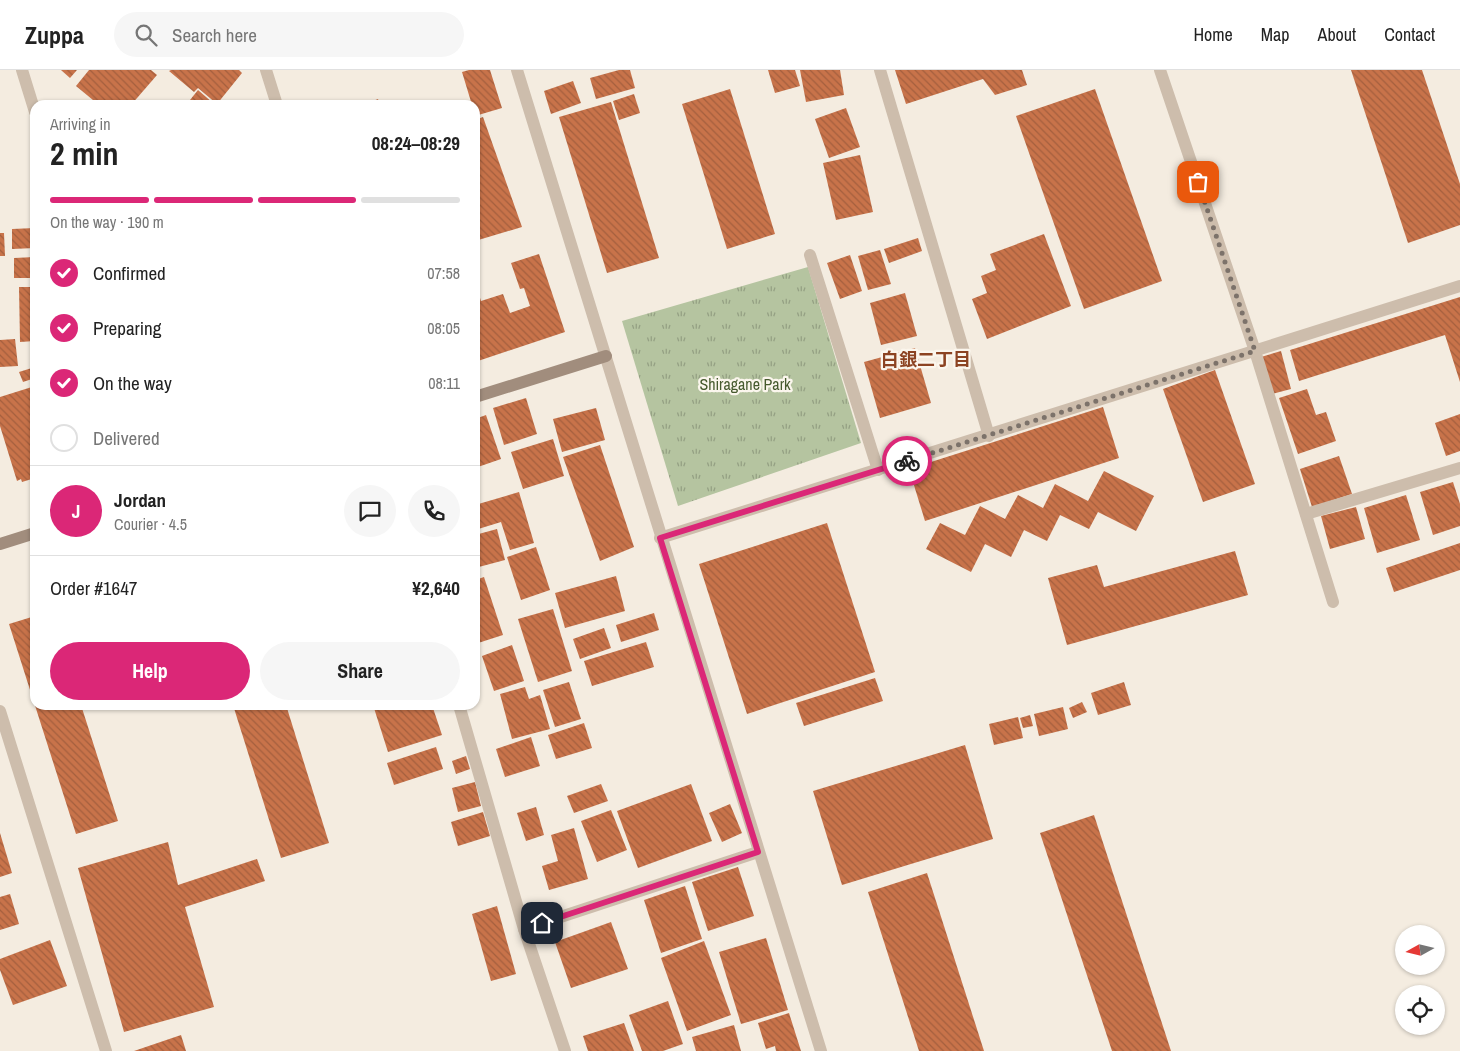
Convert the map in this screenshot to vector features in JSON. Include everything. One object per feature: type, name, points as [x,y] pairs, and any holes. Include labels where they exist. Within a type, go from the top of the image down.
[{"type":"street","points":[[22,70],[31,100]]},
{"type":"street","points":[[266,70],[275,100]]},
{"type":"street","points":[[517,70],[606,356],[660,538],[821,1051]]},
{"type":"street","points":[[880,70],[989,436]]},
{"type":"street","points":[[1160,70],[1255,351],[1333,602]]},
{"type":"street","points":[[810,255],[878,470]]},
{"type":"street","points":[[660,538],[989,436],[1460,286]]},
{"type":"street","points":[[480,394],[606,356]]},
{"type":"street","points":[[1306,514],[1460,468]]},
{"type":"street","points":[[0,544],[30,535]]},
{"type":"street","points":[[460,710],[524,929],[565,1051]]},
{"type":"street","points":[[0,711],[105,1051]]},
{"type":"street","points":[[524,929],[758,852]]},
{"type":"green space","name":"Shiragane Park","points":[[808,267],[861,443],[678,506],[622,321]]},
{"type":"building","points":[[61,70],[77,70],[70,78]]},
{"type":"building","points":[[89,70],[151,70],[157,75],[135,100],[93,100],[76,86]]},
{"type":"building","points":[[239,70],[242,73],[220,100],[212,100],[198,88],[194,92],[169,71]]},
{"type":"building","points":[[490,70],[502,108],[480,115],[480,100],[470,100],[462,72]]},
{"type":"building","points":[[619,70],[630,70],[635,88],[596,99],[590,78]]},
{"type":"building","points":[[768,70],[795,70],[800,86],[775,93]]},
{"type":"building","points":[[800,70],[840,70],[844,95],[806,102]]},
{"type":"building","points":[[895,70],[1022,70],[1027,85],[995,95],[983,79],[906,104]]},
{"type":"building","points":[[1351,70],[1422,70],[1460,184],[1460,225],[1408,243]]},
{"type":"building","points":[[573,81],[581,103],[551,114],[544,91]]},
{"type":"building","points":[[730,89],[775,234],[727,249],[682,104]]},
{"type":"building","points":[[1095,89],[1162,281],[1084,309],[1016,116]]},
{"type":"building","points":[[198,90],[209,100],[190,100]]},
{"type":"building","points":[[634,94],[640,113],[619,120],[613,101]]},
{"type":"building","points":[[611,102],[659,258],[607,273],[559,117]]},
{"type":"building","points":[[846,108],[860,147],[829,158],[815,119]]},
{"type":"building","points":[[483,117],[522,227],[480,240],[480,118]]},
{"type":"building","points":[[860,155],[873,212],[836,220],[823,163]]},
{"type":"building","points":[[30,228],[30,248],[12,249],[12,229]]},
{"type":"building","points":[[0,233],[4,233],[5,256],[0,256]]},
{"type":"building","points":[[1044,234],[1071,306],[987,339],[972,299],[987,293],[981,276],[996,270],[990,254]]},
{"type":"building","points":[[918,238],[922,251],[889,263],[884,249]]},
{"type":"building","points":[[880,250],[891,284],[868,290],[858,256]]},
{"type":"building","points":[[539,254],[565,332],[480,360],[480,298],[481,301],[503,294],[510,313],[530,306],[524,288],[520,289],[511,263]]},
{"type":"building","points":[[850,255],[862,291],[840,299],[827,263]]},
{"type":"building","points":[[30,257],[30,278],[14,278],[14,258]]},
{"type":"building","points":[[19,287],[30,287],[30,341],[20,342]]},
{"type":"building","points":[[905,293],[917,336],[881,345],[870,303]]},
{"type":"building","points":[[1460,297],[1460,382],[1445,335],[1299,381],[1290,350]]},
{"type":"building","points":[[15,339],[18,366],[0,367],[0,340]]},
{"type":"building","points":[[915,348],[931,403],[880,418],[864,362]]},
{"type":"building","points":[[1281,351],[1291,389],[1272,394],[1261,357]]},
{"type":"building","points":[[30,369],[30,380],[23,382],[19,372]]},
{"type":"building","points":[[1215,370],[1255,484],[1203,502],[1163,389]]},
{"type":"building","points":[[30,388],[30,480],[22,482],[21,479],[17,481],[0,426],[0,397]]},
{"type":"building","points":[[1307,389],[1316,415],[1326,412],[1336,441],[1298,454],[1279,398]]},
{"type":"building","points":[[526,398],[537,434],[504,445],[493,408]]},
{"type":"building","points":[[1103,407],[1119,458],[925,521],[909,469]]},
{"type":"building","points":[[596,408],[605,440],[562,452],[553,419]]},
{"type":"building","points":[[1460,414],[1460,451],[1446,456],[1435,423]]},
{"type":"building","points":[[486,415],[501,459],[480,466],[480,417]]},
{"type":"building","points":[[553,439],[564,476],[523,489],[511,452]]},
{"type":"building","points":[[600,445],[634,547],[600,561],[563,457]]},
{"type":"building","points":[[1339,456],[1352,494],[1312,507],[1300,469]]},
{"type":"building","points":[[1104,471],[1154,496],[1136,531],[1098,512],[1089,529],[1060,515],[1047,541],[1024,530],[1011,557],[985,544],[971,572],[926,549],[940,523],[965,535],[980,506],[1005,519],[1018,495],[1043,508],[1055,484],[1088,501]]},
{"type":"building","points":[[1453,482],[1460,504],[1460,526],[1433,535],[1420,492]]},
{"type":"building","points":[[519,492],[534,543],[510,550],[501,522],[480,528],[480,504]]},
{"type":"building","points":[[1406,495],[1420,540],[1377,553],[1364,508]]},
{"type":"building","points":[[1356,507],[1365,539],[1330,549],[1321,516]]},
{"type":"building","points":[[827,523],[875,672],[747,714],[699,564]]},
{"type":"building","points":[[497,529],[505,560],[480,567],[480,534]]},
{"type":"building","points":[[1460,543],[1460,570],[1394,592],[1386,568]]},
{"type":"building","points":[[536,547],[550,590],[521,600],[507,557]]},
{"type":"building","points":[[1235,551],[1248,595],[1067,645],[1048,578],[1097,565],[1104,587]]},
{"type":"building","points":[[616,576],[625,611],[565,628],[555,593]]},
{"type":"building","points":[[484,577],[503,635],[480,642],[480,578]]},
{"type":"building","points":[[553,609],[572,671],[538,682],[518,619]]},
{"type":"building","points":[[654,613],[659,630],[621,642],[616,625]]},
{"type":"building","points":[[30,618],[30,690],[9,624]]},
{"type":"building","points":[[604,628],[611,648],[580,659],[573,639]]},
{"type":"building","points":[[646,642],[654,667],[592,686],[584,661]]},
{"type":"building","points":[[512,645],[524,681],[494,691],[482,656]]},
{"type":"building","points":[[875,678],[883,701],[804,726],[796,703]]},
{"type":"building","points":[[569,682],[581,719],[555,727],[543,690]]},
{"type":"building","points":[[1124,682],[1131,705],[1098,715],[1091,693]]},
{"type":"building","points":[[525,687],[529,699],[540,695],[550,729],[512,739],[500,694]]},
{"type":"building","points":[[1082,702],[1087,712],[1073,718],[1069,708]]},
{"type":"building","points":[[1063,707],[1068,729],[1039,736],[1034,714]]},
{"type":"building","points":[[36,710],[83,710],[118,821],[76,834]]},
{"type":"building","points":[[235,710],[288,710],[329,843],[281,858]]},
{"type":"building","points":[[375,710],[434,710],[442,735],[388,752]]},
{"type":"building","points":[[1030,715],[1033,726],[1023,728],[1020,718]]},
{"type":"building","points":[[1018,717],[1023,738],[994,745],[989,724]]},
{"type":"building","points":[[584,723],[592,748],[556,759],[548,735]]},
{"type":"building","points":[[531,737],[540,766],[505,777],[496,749]]},
{"type":"building","points":[[965,745],[993,839],[842,885],[813,791]]},
{"type":"building","points":[[436,747],[443,769],[394,785],[387,763]]},
{"type":"building","points":[[466,756],[470,769],[456,774],[452,761]]},
{"type":"building","points":[[475,782],[481,806],[458,812],[452,788]]},
{"type":"building","points":[[601,784],[608,801],[574,813],[567,796]]},
{"type":"building","points":[[691,784],[712,841],[638,868],[617,811]]},
{"type":"building","points":[[730,804],[742,833],[722,842],[709,813]]},
{"type":"building","points":[[536,807],[544,835],[526,841],[517,813]]},
{"type":"building","points":[[611,810],[627,850],[597,862],[581,821]]},
{"type":"building","points":[[483,812],[490,836],[458,846],[451,822]]},
{"type":"building","points":[[1094,815],[1171,1051],[1112,1051],[1040,833]]},
{"type":"building","points":[[574,828],[588,879],[549,890],[542,866],[558,861],[551,835]]},
{"type":"building","points":[[0,833],[12,873],[0,877]]},
{"type":"building","points":[[168,842],[178,885],[257,859],[265,881],[185,907],[214,1007],[124,1032],[78,868]]},
{"type":"building","points":[[738,867],[754,916],[708,931],[692,882]]},
{"type":"building","points":[[927,873],[984,1051],[919,1051],[868,892]]},
{"type":"building","points":[[685,886],[702,939],[661,953],[644,900]]},
{"type":"building","points":[[10,894],[19,924],[0,930],[0,897]]},
{"type":"building","points":[[497,906],[516,974],[491,981],[472,914]]},
{"type":"building","points":[[611,922],[628,969],[571,988],[555,942]]},
{"type":"building","points":[[766,938],[788,1010],[741,1024],[719,952]]},
{"type":"building","points":[[50,940],[67,986],[13,1005],[0,970],[0,959]]},
{"type":"building","points":[[704,941],[731,1015],[687,1031],[661,958]]},
{"type":"building","points":[[668,1001],[683,1044],[663,1051],[642,1051],[629,1015]]},
{"type":"building","points":[[789,1013],[801,1051],[776,1051],[775,1046],[766,1049],[758,1023]]},
{"type":"building","points":[[624,1023],[634,1051],[588,1051],[583,1036]]},
{"type":"building","points":[[734,1025],[741,1051],[696,1051],[692,1037]]},
{"type":"building","points":[[181,1035],[186,1051],[134,1051]]},
{"type":"way so far","points":[[907,461],[1255,351],[1198,182]]},
{"type":"district","name":"白銀二丁目","points":[[926,360]]},
{"type":"route","points":[[542,923],[758,852],[660,538],[907,461]]}]
